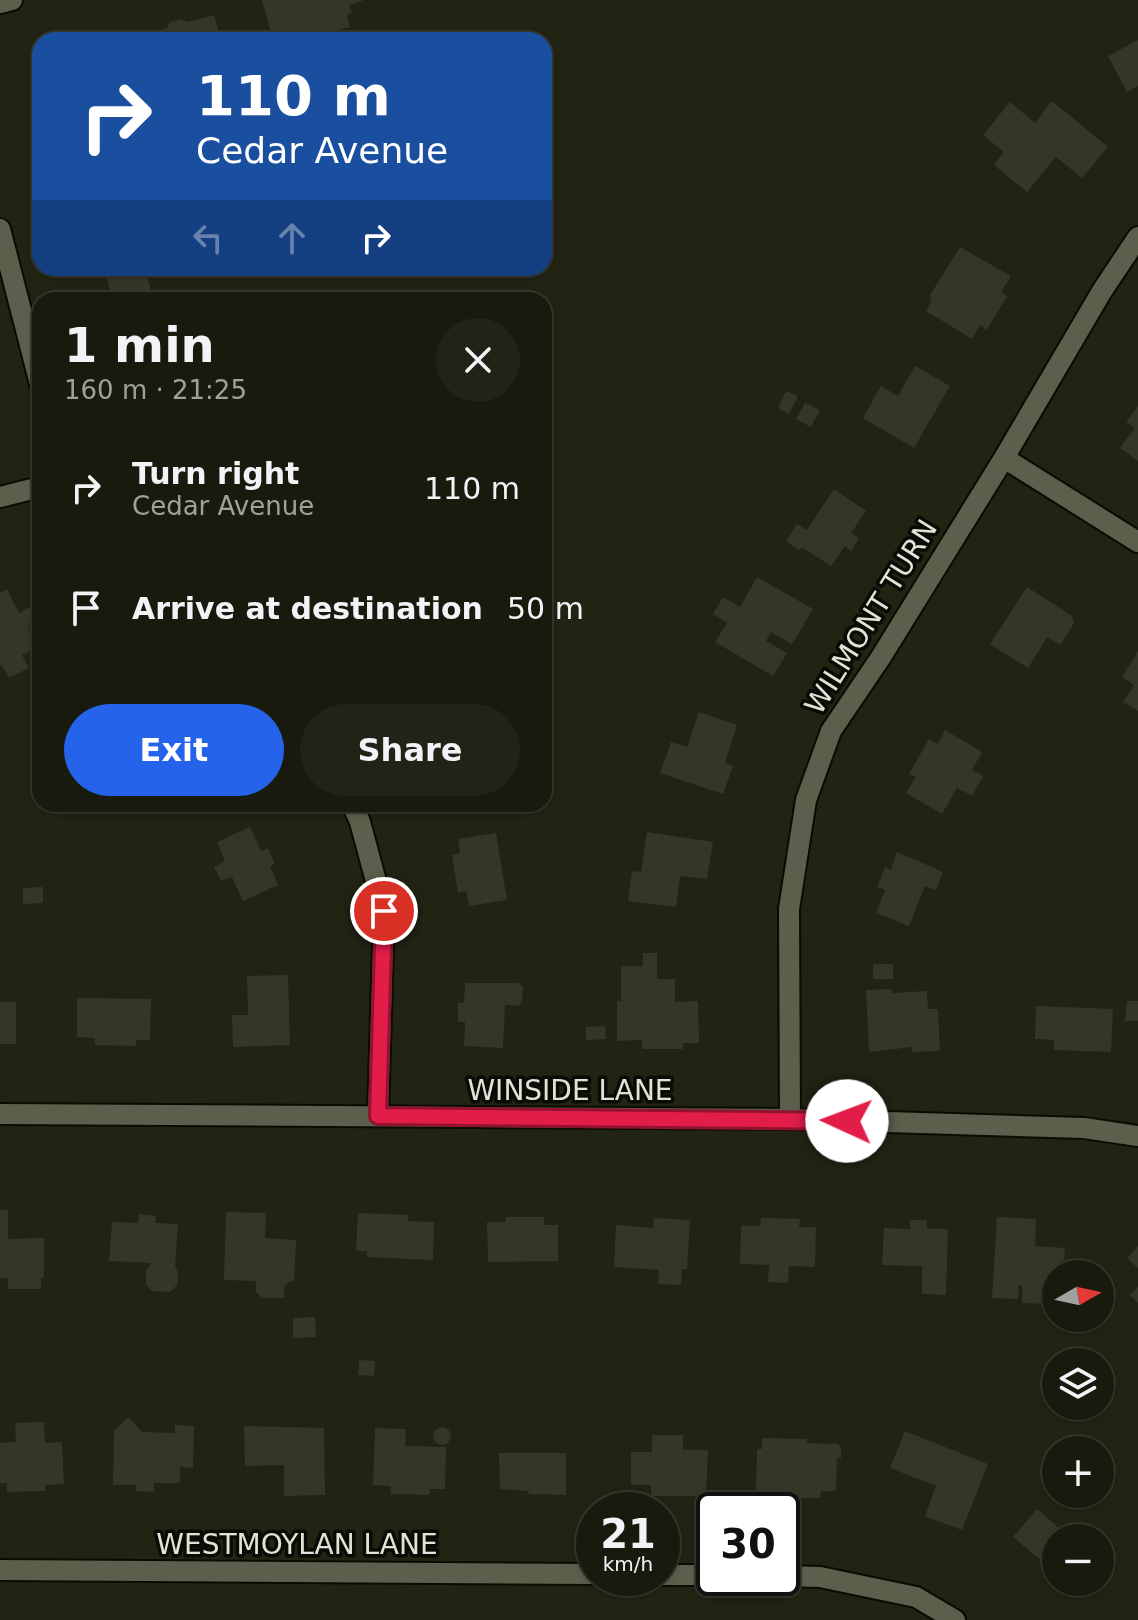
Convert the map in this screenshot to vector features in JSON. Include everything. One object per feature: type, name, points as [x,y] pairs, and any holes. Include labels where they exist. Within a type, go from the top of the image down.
[{"type":"street","points":[[0,3],[12,0]]},
{"type":"street","points":[[0,229],[32,353]]},
{"type":"street","name":"WILMONT TURN","points":[[790,1119],[789,909],[806,800],[831,731],[881,657],[1004,458],[1102,291],[1138,237]]},
{"type":"street","points":[[1004,458],[1138,542]]},
{"type":"street","points":[[0,497],[32,489]]},
{"type":"street","points":[[356,812],[384,911],[378,1116]]},
{"type":"street","name":"WINSIDE LANE","points":[[0,1114],[790,1119],[1084,1128],[1138,1136]]},
{"type":"street","name":"WESTMOYLAN LANE","points":[[0,1570],[576,1574]]},
{"type":"street","points":[[800,1576],[820,1577],[916,1597],[955,1620]]},
{"type":"building","points":[[262,0],[362,0],[349,5],[352,13],[347,15],[350,27],[332,32],[271,32]]},
{"type":"building","points":[[214,15],[219,32],[153,32],[167,28],[170,22],[181,19],[187,22]]},
{"type":"building","points":[[1138,40],[1138,86],[1127,92],[1108,56]]},
{"type":"building","points":[[1052,101],[1108,147],[1082,178],[1056,157],[1027,192],[994,165],[1004,152],[983,135],[1010,102],[1035,123]]},
{"type":"building","points":[[960,247],[1011,276],[1001,292],[1007,296],[987,330],[980,325],[972,339],[926,311],[931,302],[930,295]]},
{"type":"building","points":[[106,276],[147,276],[151,292],[104,292],[110,290]]},
{"type":"building","points":[[915,366],[950,386],[914,448],[863,418],[881,386],[898,396]]},
{"type":"building","points":[[786,391],[798,396],[789,414],[778,408]]},
{"type":"building","points":[[805,403],[820,410],[811,427],[796,419]]},
{"type":"building","points":[[1138,406],[1138,461],[1120,448],[1135,428],[1126,422]]},
{"type":"building","points":[[834,489],[866,511],[851,533],[859,538],[851,551],[845,546],[831,566],[802,547],[799,550],[786,541],[797,524],[807,530]]},
{"type":"building","points":[[757,577],[813,609],[792,644],[771,632],[766,641],[787,653],[773,676],[715,642],[727,623],[713,614],[723,597],[740,607]]},
{"type":"building","points":[[1027,587],[1072,616],[1074,623],[1060,645],[1047,637],[1028,668],[990,644]]},
{"type":"building","points":[[7,589],[19,613],[30,607],[32,611],[32,624],[28,626],[32,634],[32,650],[22,655],[29,668],[9,678],[0,666],[0,593]]},
{"type":"building","points":[[1138,651],[1138,711],[1123,702],[1134,685],[1122,677]]},
{"type":"building","points":[[699,712],[737,725],[725,763],[733,766],[723,794],[660,773],[671,742],[687,747]]},
{"type":"building","points":[[945,730],[982,752],[972,770],[983,776],[972,796],[957,788],[942,814],[906,793],[916,777],[909,774],[929,739],[938,744]]},
{"type":"building","points":[[250,827],[261,851],[268,848],[275,864],[270,866],[278,885],[243,901],[232,877],[221,881],[214,867],[225,861],[217,842]]},
{"type":"building","points":[[647,832],[713,842],[707,879],[680,876],[676,907],[628,901],[632,871],[641,872]]},
{"type":"building","points":[[496,833],[507,900],[469,906],[466,891],[458,893],[452,855],[460,853],[458,839]]},
{"type":"building","points":[[897,852],[943,872],[936,890],[925,886],[909,926],[876,913],[885,890],[877,887],[885,867],[891,870]]},
{"type":"building","points":[[43,887],[43,903],[23,904],[23,888]]},
{"type":"building","points":[[643,953],[657,953],[657,979],[675,979],[675,1002],[698,1001],[699,1043],[683,1043],[683,1049],[642,1049],[642,1040],[617,1041],[621,966],[643,966]]},
{"type":"building","points":[[873,964],[893,964],[893,979],[873,979]]},
{"type":"building","points":[[288,975],[290,1045],[233,1047],[232,1015],[248,1015],[247,976]]},
{"type":"building","points":[[465,983],[519,983],[523,988],[522,1002],[518,1006],[505,1005],[503,1048],[464,1046],[465,1022],[458,1022],[458,1003],[464,1003]]},
{"type":"building","points":[[892,989],[892,993],[927,991],[928,1009],[938,1009],[940,1051],[912,1052],[912,1047],[869,1052],[866,990]]},
{"type":"building","points":[[77,998],[151,999],[150,1040],[136,1040],[136,1046],[95,1045],[95,1038],[77,1037]]},
{"type":"building","points":[[1127,1001],[1138,1001],[1138,1021],[1125,1021]]},
{"type":"building","points":[[0,1002],[16,1002],[16,1044],[0,1044]]},
{"type":"building","points":[[1036,1006],[1113,1009],[1111,1052],[1054,1050],[1054,1040],[1035,1039]]},
{"type":"building","points":[[605,1026],[606,1039],[586,1040],[586,1027]]},
{"type":"building","points":[[0,1210],[8,1210],[8,1239],[44,1238],[41,1289],[8,1289],[8,1278],[0,1278]]},
{"type":"building","points":[[226,1212],[266,1213],[265,1238],[296,1240],[294,1281],[284,1287],[284,1298],[262,1298],[256,1292],[256,1281],[224,1280]]},
{"type":"building","points":[[358,1213],[408,1215],[408,1221],[434,1222],[433,1260],[367,1257],[367,1251],[356,1251]]},
{"type":"building","points":[[139,1214],[156,1216],[155,1223],[178,1224],[177,1285],[170,1292],[152,1291],[146,1285],[146,1271],[151,1263],[109,1261],[112,1222],[138,1223]]},
{"type":"building","points":[[506,1217],[544,1217],[544,1225],[558,1225],[558,1261],[488,1262],[487,1222],[506,1222]]},
{"type":"building","points":[[997,1217],[1036,1219],[1035,1246],[1065,1248],[1064,1260],[1042,1260],[1042,1304],[1022,1303],[1022,1285],[1019,1285],[1018,1299],[992,1298]]},
{"type":"building","points":[[654,1218],[690,1220],[687,1269],[682,1269],[681,1285],[658,1284],[659,1270],[614,1267],[616,1225],[653,1228]]},
{"type":"building","points":[[761,1218],[800,1219],[799,1227],[816,1227],[815,1267],[789,1266],[788,1283],[768,1282],[769,1265],[740,1264],[741,1226],[760,1226]]},
{"type":"building","points":[[910,1220],[927,1220],[927,1229],[948,1229],[946,1295],[922,1294],[922,1266],[882,1265],[884,1228],[910,1229]]},
{"type":"building","points":[[1138,1246],[1138,1268],[1127,1258]]},
{"type":"building","points":[[1138,1287],[1138,1303],[1130,1295]]},
{"type":"building","points":[[315,1317],[316,1337],[293,1338],[293,1318]]},
{"type":"building","points":[[359,1360],[375,1361],[374,1376],[358,1375]]},
{"type":"building","points":[[129,1417],[142,1432],[175,1433],[175,1425],[194,1426],[193,1468],[180,1467],[180,1483],[154,1483],[154,1492],[136,1491],[136,1485],[113,1485],[114,1430]]},
{"type":"building","points":[[44,1422],[45,1443],[62,1442],[64,1484],[45,1485],[45,1491],[7,1492],[7,1483],[0,1483],[0,1443],[16,1442],[15,1423]]},
{"type":"building","points":[[244,1426],[324,1428],[325,1495],[284,1496],[284,1465],[245,1466]]},
{"type":"building","points":[[442,1427],[451,1436],[442,1445],[433,1436]]},
{"type":"building","points":[[375,1428],[406,1429],[405,1446],[446,1447],[445,1489],[430,1489],[429,1495],[391,1494],[391,1486],[373,1485]]},
{"type":"building","points":[[905,1431],[988,1464],[962,1530],[925,1516],[936,1486],[890,1468]]},
{"type":"building","points":[[652,1435],[683,1435],[683,1450],[708,1450],[706,1492],[696,1492],[696,1496],[680,1496],[680,1492],[651,1492],[651,1485],[631,1485],[631,1452],[652,1452]]},
{"type":"building","points":[[762,1438],[807,1439],[807,1443],[838,1444],[841,1458],[837,1458],[836,1491],[821,1491],[820,1498],[800,1498],[800,1492],[756,1490],[757,1449],[762,1449]]},
{"type":"building","points":[[499,1453],[566,1453],[566,1495],[528,1494],[529,1491],[500,1489]]},
{"type":"building","points":[[1037,1509],[1054,1524],[1042,1524],[1042,1562],[1013,1537]]},
{"type":"route","points":[[384,911],[378,1116],[847,1121]]}]
